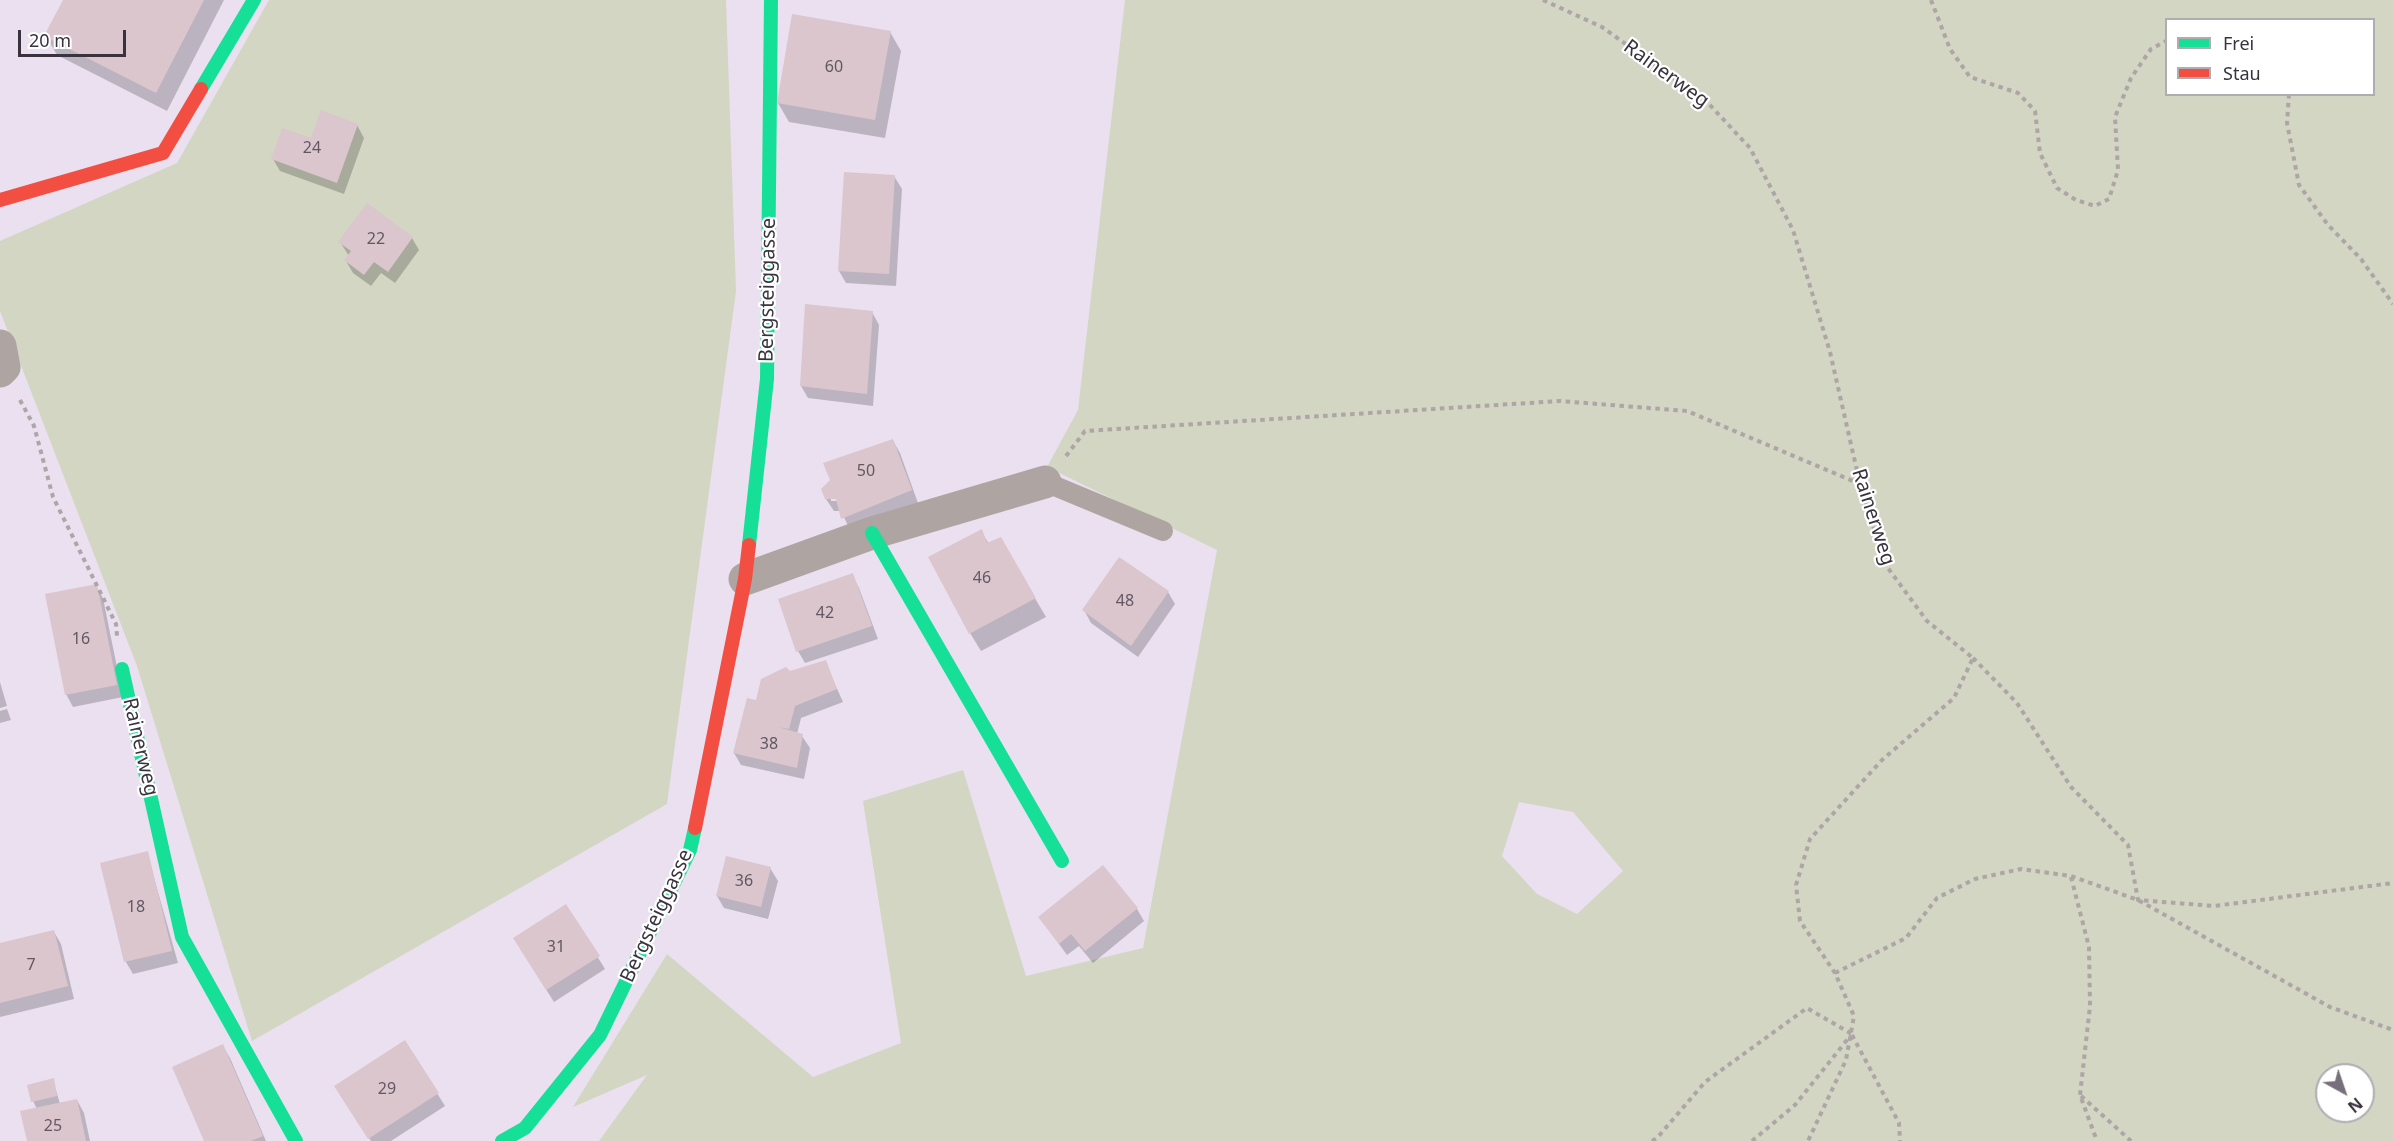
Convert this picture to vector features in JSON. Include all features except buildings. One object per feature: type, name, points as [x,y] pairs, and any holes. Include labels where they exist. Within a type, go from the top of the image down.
[{"type":"street","points":[[0,200],[163,153],[254,0]]},
{"type":"street","name":"Bergsteiggasse","points":[[502,1141],[525,1128],[600,1035],[690,850],[745,579],[767,379],[771,0]]},
{"type":"street","points":[[745,579],[872,533],[1045,482]]},
{"type":"street","points":[[872,533],[1062,861]]},
{"type":"street","name":"Rainerweg","points":[[122,669],[182,937],[296,1141]]},
{"type":"lane","points":[[1045,482],[1163,531]]},
{"type":"path","name":"Rainerweg","points":[[1543,0],[1602,27],[1708,103],[1750,148],[1793,230],[1830,352],[1860,484],[1885,564],[1927,621],[1973,658],[2017,703],[2071,787],[2128,845],[2138,900]]},
{"type":"path","points":[[1931,0],[1950,49],[1970,77],[2018,93],[2035,111],[2040,153],[2057,188],[2076,200],[2095,206],[2109,199],[2118,171],[2115,117],[2131,78],[2151,49],[2165,42]]},
{"type":"path","points":[[2289,96],[2287,123],[2300,185],[2328,225],[2361,259],[2393,304]]},
{"type":"path","points":[[1,361],[34,426],[53,497],[116,624],[122,669]]},
{"type":"path","points":[[1045,482],[1085,431],[1560,401],[1687,411],[1860,484]]},
{"type":"path","points":[[1808,1141],[1846,1060],[1854,1016],[1835,972],[1800,921],[1796,885],[1810,839],[1882,760],[1954,698],[1973,658]]},
{"type":"path","points":[[1835,972],[1906,938],[1937,898],[1975,879],[2021,868],[2071,876],[2138,900],[2330,1007],[2393,1029]]},
{"type":"path","points":[[2071,876],[2089,947],[2090,1006],[2080,1095],[2097,1141]]},
{"type":"path","points":[[2138,900],[2214,906],[2393,882]]},
{"type":"path","points":[[1652,1141],[1704,1082],[1808,1008],[1852,1034],[1899,1123],[1900,1141]]},
{"type":"path","points":[[1752,1141],[1795,1105],[1852,1034]]},
{"type":"path","points":[[2080,1095],[2131,1141]]},
{"type":"green space","points":[[269,0],[726,0],[736,291],[667,804],[252,1041],[137,666],[0,311],[0,241],[177,163]]},
{"type":"green space","points":[[1125,0],[2393,0],[2393,1141],[599,1141],[647,1075],[573,1107],[667,954],[813,1077],[901,1043],[863,801],[963,770],[1026,976],[1143,948],[1217,550],[1047,467],[1078,410]],"holes":[[[1519,802],[1573,812],[1623,871],[1577,914],[1537,894],[1502,856]]]},
{"type":"traffic: fast","points":[[201,89],[254,0]]},
{"type":"traffic: fast","points":[[749,545],[767,379],[771,0]]},
{"type":"traffic: fast","points":[[872,533],[1062,861]]},
{"type":"traffic: fast","points":[[122,669],[182,937],[296,1141]]},
{"type":"traffic: fast","points":[[502,1141],[525,1128],[600,1035],[690,850],[695,828]]},
{"type":"traffic: jam","points":[[0,200],[163,153],[201,89]]},
{"type":"traffic: jam","points":[[695,828],[745,579],[749,545]]}]
